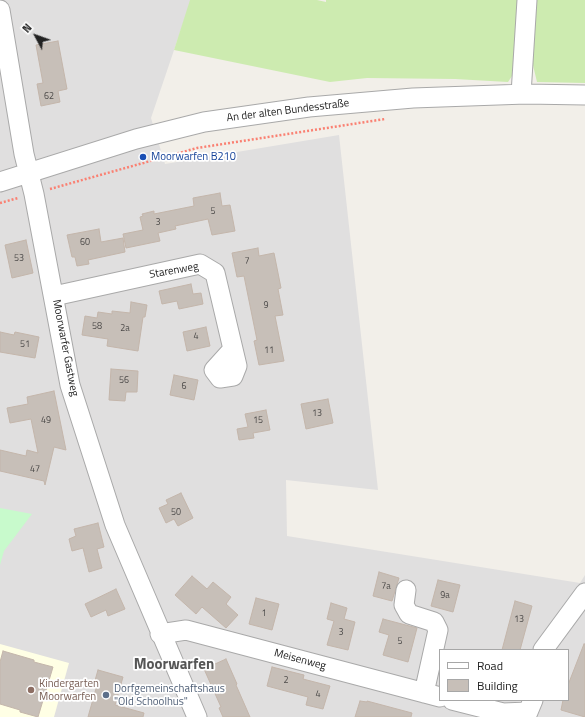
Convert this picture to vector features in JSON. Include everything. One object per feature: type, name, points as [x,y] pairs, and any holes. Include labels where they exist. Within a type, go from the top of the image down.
[{"type":"street","points":[[521,94],[528,0]]},
{"type":"street","name":"Moorwarfer Gastweg","points":[[0,14],[24,154],[34,194],[70,385],[115,525],[160,634],[197,717]]},
{"type":"street","name":"An der alten Bundesstraße","points":[[0,182],[136,139],[204,122],[309,107],[413,98],[521,94],[585,95]]},
{"type":"street","name":"Starenweg","points":[[54,296],[200,264],[215,273],[233,349]]},
{"type":"street","points":[[406,590],[404,605],[409,614],[434,622],[438,630],[432,695]]},
{"type":"street","points":[[544,649],[585,593]]},
{"type":"street","name":"Meisenweg","points":[[160,634],[186,630],[432,695]]},
{"type":"street","points":[[456,701],[503,713],[528,712],[533,701]]},
{"type":"path","points":[[34,194],[197,148],[390,118]]},
{"type":"shaded area","points":[[0,0],[191,0],[151,118],[165,164],[339,135],[378,490],[286,480],[287,536],[580,583],[585,575],[585,717],[0,717]]},
{"type":"shaded area","name":"Kindergarten Moorwarfen","points":[[0,644],[69,663],[54,717],[0,717]]},
{"type":"green space","points":[[190,0],[317,0],[326,2],[326,0],[520,0],[516,70],[508,82],[455,79],[367,78],[330,82],[174,50]]},
{"type":"green space","points":[[537,0],[585,0],[585,83],[537,82],[531,57]]},
{"type":"green space","points":[[0,508],[32,514],[4,551],[0,565]]},
{"type":"building","points":[[58,41],[67,89],[58,91],[60,102],[41,106],[37,84],[43,83],[36,45]]},
{"type":"building","points":[[220,193],[222,206],[230,205],[235,231],[212,235],[208,219],[175,226],[176,229],[158,233],[160,241],[126,248],[123,234],[143,230],[140,217],[143,216],[142,214],[154,211],[154,214],[194,206],[193,198]]},
{"type":"building","points":[[99,229],[101,242],[123,238],[125,252],[88,260],[89,264],[77,266],[75,257],[72,257],[67,235]]},
{"type":"building","points":[[26,240],[33,273],[12,278],[5,245]]},
{"type":"building","points":[[258,248],[259,256],[274,253],[281,288],[278,289],[283,315],[275,316],[284,361],[259,365],[254,341],[257,340],[244,276],[237,277],[232,253]]},
{"type":"building","points":[[191,284],[193,294],[201,293],[203,304],[179,309],[177,301],[162,304],[159,291]]},
{"type":"building","points":[[131,302],[147,305],[145,317],[143,317],[138,351],[107,346],[108,339],[82,335],[85,316],[97,318],[98,312],[112,314],[112,311],[130,313]]},
{"type":"building","points":[[206,327],[210,346],[187,351],[183,332]]},
{"type":"building","points":[[0,332],[14,335],[15,332],[39,337],[35,358],[0,352]]},
{"type":"building","points":[[111,369],[138,371],[137,392],[126,392],[125,401],[109,400]]},
{"type":"building","points":[[174,375],[198,380],[194,400],[170,395]]},
{"type":"building","points":[[54,391],[66,450],[54,447],[45,485],[44,481],[0,471],[0,450],[26,456],[27,450],[38,453],[31,419],[10,423],[7,408],[28,404],[27,397]]},
{"type":"building","points":[[328,399],[333,423],[306,429],[301,404]]},
{"type":"building","points":[[266,410],[270,430],[253,433],[254,438],[239,440],[237,429],[248,427],[245,414]]},
{"type":"building","points":[[181,493],[193,518],[178,526],[174,519],[166,523],[159,508],[168,504],[166,500]]},
{"type":"building","points":[[98,523],[104,547],[97,549],[102,568],[89,572],[83,548],[72,551],[69,539],[76,536],[74,529]]},
{"type":"building","points":[[379,572],[399,578],[392,601],[373,596]]},
{"type":"building","points":[[192,576],[207,589],[213,582],[231,597],[226,604],[238,615],[226,628],[202,607],[196,614],[175,595]]},
{"type":"building","points":[[438,580],[460,585],[453,612],[431,606]]},
{"type":"building","points":[[116,589],[125,609],[108,616],[106,610],[91,617],[85,604]]},
{"type":"building","points":[[256,598],[279,604],[272,630],[249,624]]},
{"type":"building","points":[[515,601],[532,606],[520,649],[502,649]]},
{"type":"building","points":[[331,603],[347,608],[344,619],[355,622],[348,650],[327,645],[334,621],[327,619]]},
{"type":"building","points":[[383,619],[417,628],[408,662],[383,655],[389,635],[379,632]]},
{"type":"building","points":[[585,644],[585,717],[561,710],[563,701],[569,701],[569,682]]},
{"type":"building","name":"Kindergarten Moorwarfen","points":[[3,651],[53,667],[38,717],[0,704],[0,662]]},
{"type":"building","points":[[226,659],[250,717],[223,717],[219,708],[221,707],[204,669]]},
{"type":"building","points":[[272,667],[304,675],[303,679],[330,686],[323,709],[306,705],[308,697],[267,686]]},
{"type":"building","name":"Dorfgemeinschaftshaus \"Old Schoolhus\"","points":[[98,670],[123,677],[115,705],[144,713],[143,717],[88,717],[97,685],[94,684]]},
{"type":"building","points":[[360,701],[367,701],[412,713],[411,717],[355,717]]},
{"type":"place","name":"Moorwarfen B210","points":[[143,157]]},
{"type":"place","name":"Kindergarten Moorwarfen","points":[[31,690]]},
{"type":"place","name":"Dorfgemeinschaftshaus \"Old Schoolhus\"","points":[[106,695]]},
{"type":"district","name":"Moorwarfen","points":[[174,665]]}]
